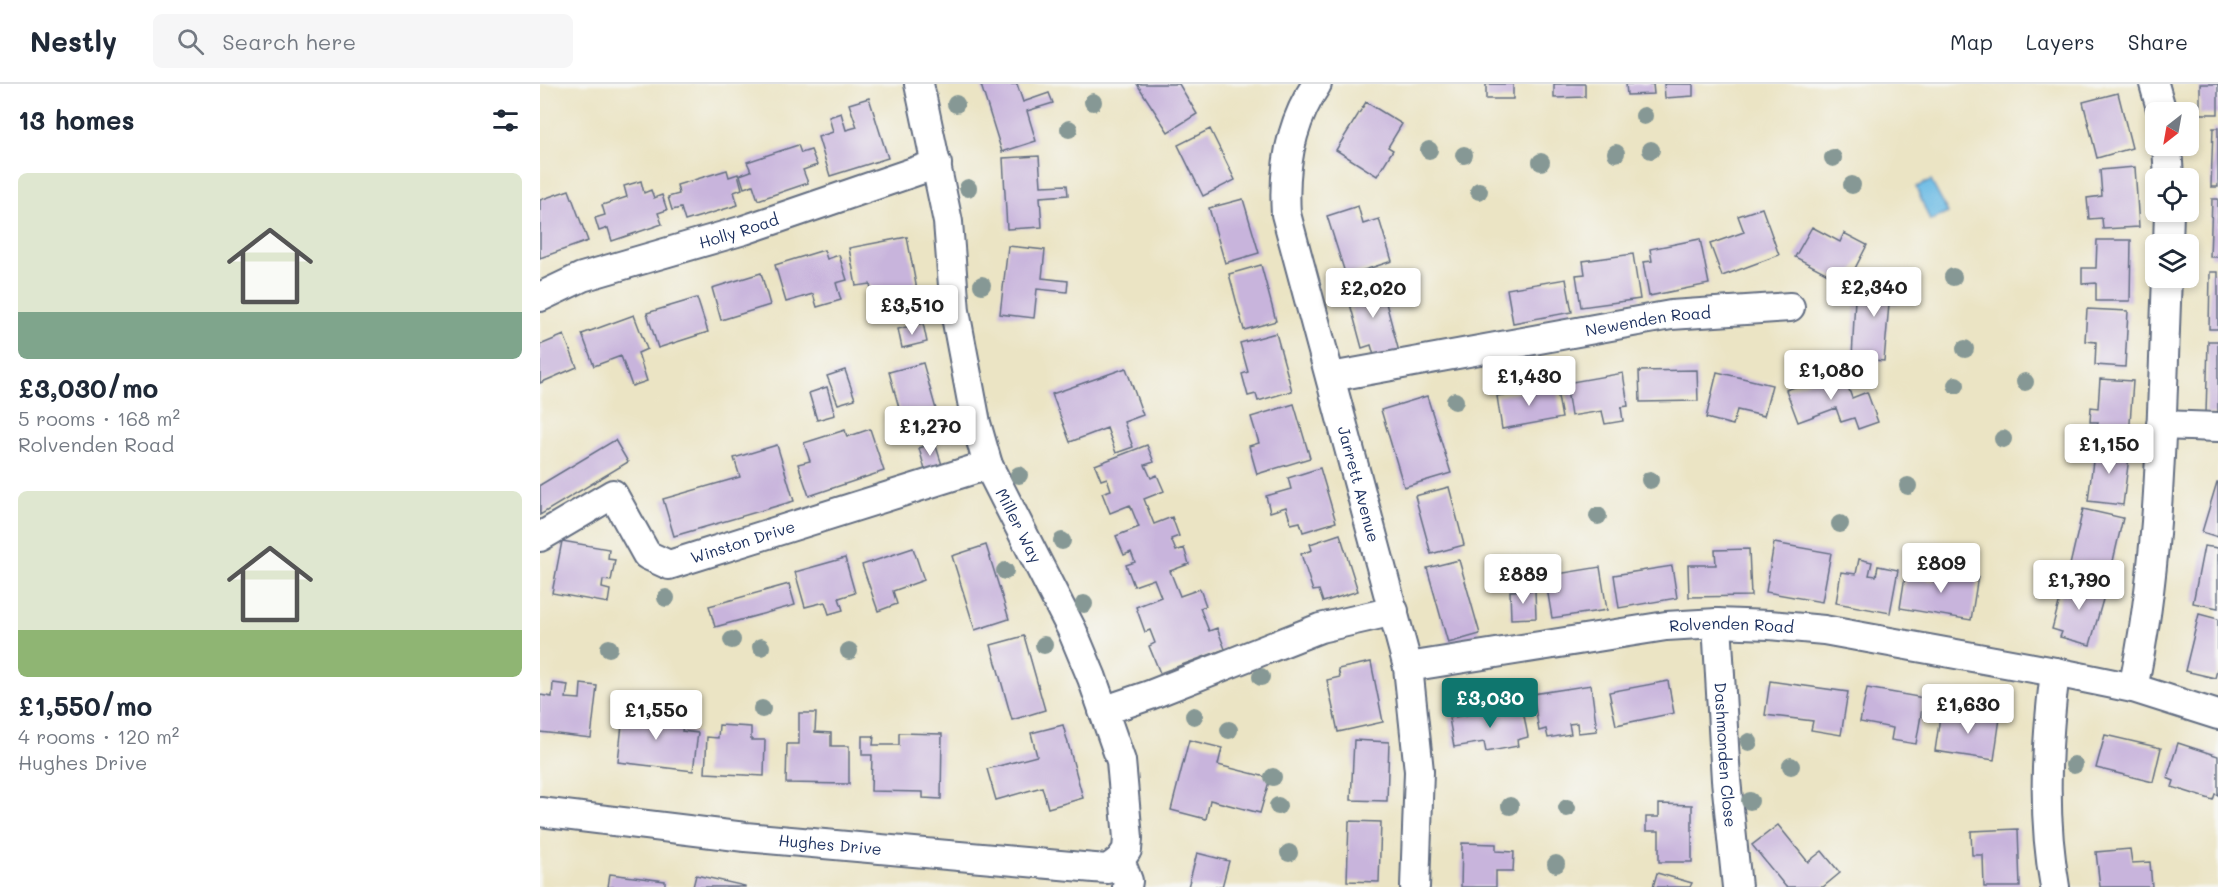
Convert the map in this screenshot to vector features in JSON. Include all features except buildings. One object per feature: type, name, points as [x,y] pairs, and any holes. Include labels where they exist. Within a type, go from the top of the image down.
[{"type":"street","name":"Miller Way","points":[[919,84],[948,222],[955,311],[976,423],[988,465],[1071,630],[1121,761],[1128,838],[1127,850],[1119,860]]},
{"type":"street","points":[[2154,84],[2159,102]]},
{"type":"street","name":"Jarrett Avenue","points":[[1313,85],[1292,136],[1286,162],[1284,197],[1291,241],[1332,377],[1408,667],[1419,771],[1415,887]]},
{"type":"street","name":"Holly Road","points":[[540,297],[582,278],[744,230],[937,164]]},
{"type":"street","points":[[2133,688],[2154,566],[2167,288]]},
{"type":"street","name":"Newenden Road","points":[[1332,377],[1671,315],[1790,308]]},
{"type":"street","points":[[2161,425],[2218,427]]},
{"type":"street","name":"Winston Drive","points":[[540,537],[613,494],[647,555],[669,565],[988,465]]},
{"type":"street","points":[[1103,711],[1150,695],[1320,628],[1394,611]]},
{"type":"street","name":"Rolvenden Road","points":[[1408,667],[1652,628],[1717,623],[1824,630],[2133,688],[2218,714]]},
{"type":"street","name":"Dashmonden Close","points":[[1717,623],[1726,780],[1737,887]]},
{"type":"street","points":[[2055,672],[2045,788],[2050,859],[2055,887]]},
{"type":"street","name":"Hughes Drive","points":[[540,812],[757,838],[1094,868],[1108,869],[1119,860]]},
{"type":"street","points":[[1119,860],[1128,881],[1127,887]]},
{"type":"water","points":[[1931,181],[1948,213],[1930,221],[1916,187]]}]
